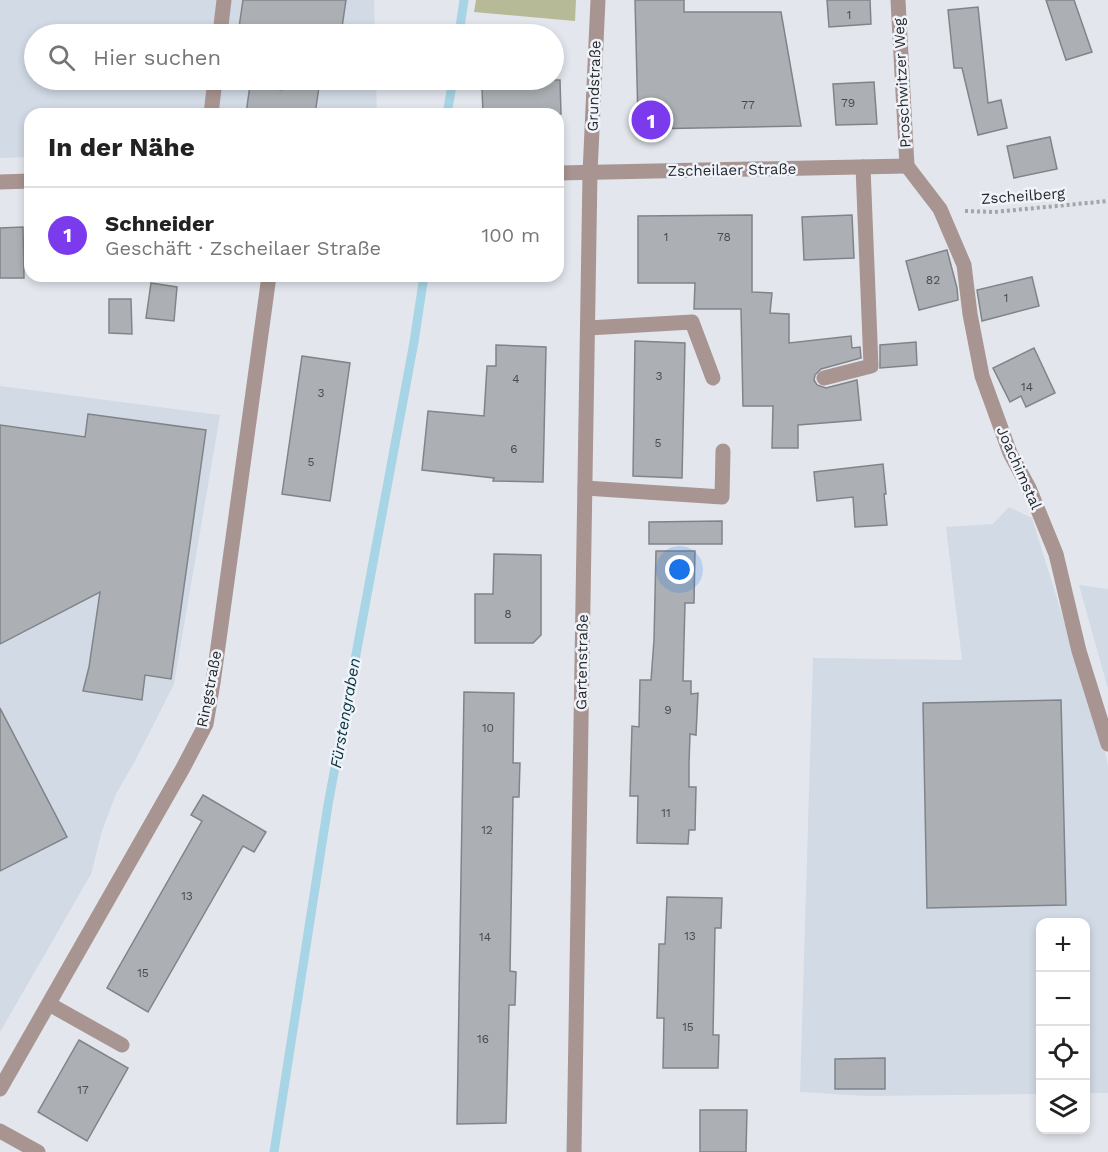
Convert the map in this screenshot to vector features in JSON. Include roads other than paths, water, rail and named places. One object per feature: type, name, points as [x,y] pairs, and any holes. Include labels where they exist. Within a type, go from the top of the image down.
[{"type":"street","points":[[221,24],[224,0]]},
{"type":"street","name":"Grundstraße","points":[[590,173],[598,0]]},
{"type":"street","name":"Proschwitzer Weg","points":[[898,0],[907,166]]},
{"type":"street","points":[[212,108],[214,90]]},
{"type":"street","name":"Zscheilaer Straße","points":[[564,173],[907,166]]},
{"type":"street","name":"Joachimstal","points":[[907,166],[940,209],[964,265],[970,314],[982,376],[1010,453],[1029,488],[1056,554],[1079,651],[1108,744]]},
{"type":"street","points":[[824,378],[871,366],[863,167]]},
{"type":"street","name":"Gartenstraße","points":[[574,1152],[590,173]]},
{"type":"street","points":[[0,182],[24,181]]},
{"type":"street","name":"Ringstraße","points":[[0,1089],[206,724],[268,282]]},
{"type":"street","points":[[588,328],[692,322],[713,378]]},
{"type":"street","points":[[585,488],[722,497],[723,451]]},
{"type":"street","points":[[49,1004],[122,1045]]},
{"type":"street","points":[[0,1131],[38,1152]]},
{"type":"waterway","name":"Fürstengraben","points":[[460,24],[464,0]]},
{"type":"waterway","name":"Fürstengraben","points":[[448,108],[451,90]]},
{"type":"waterway","name":"Fürstengraben","points":[[274,1152],[328,805],[423,282]]},
{"type":"place","name":"Schneider","points":[[651,120]]}]
